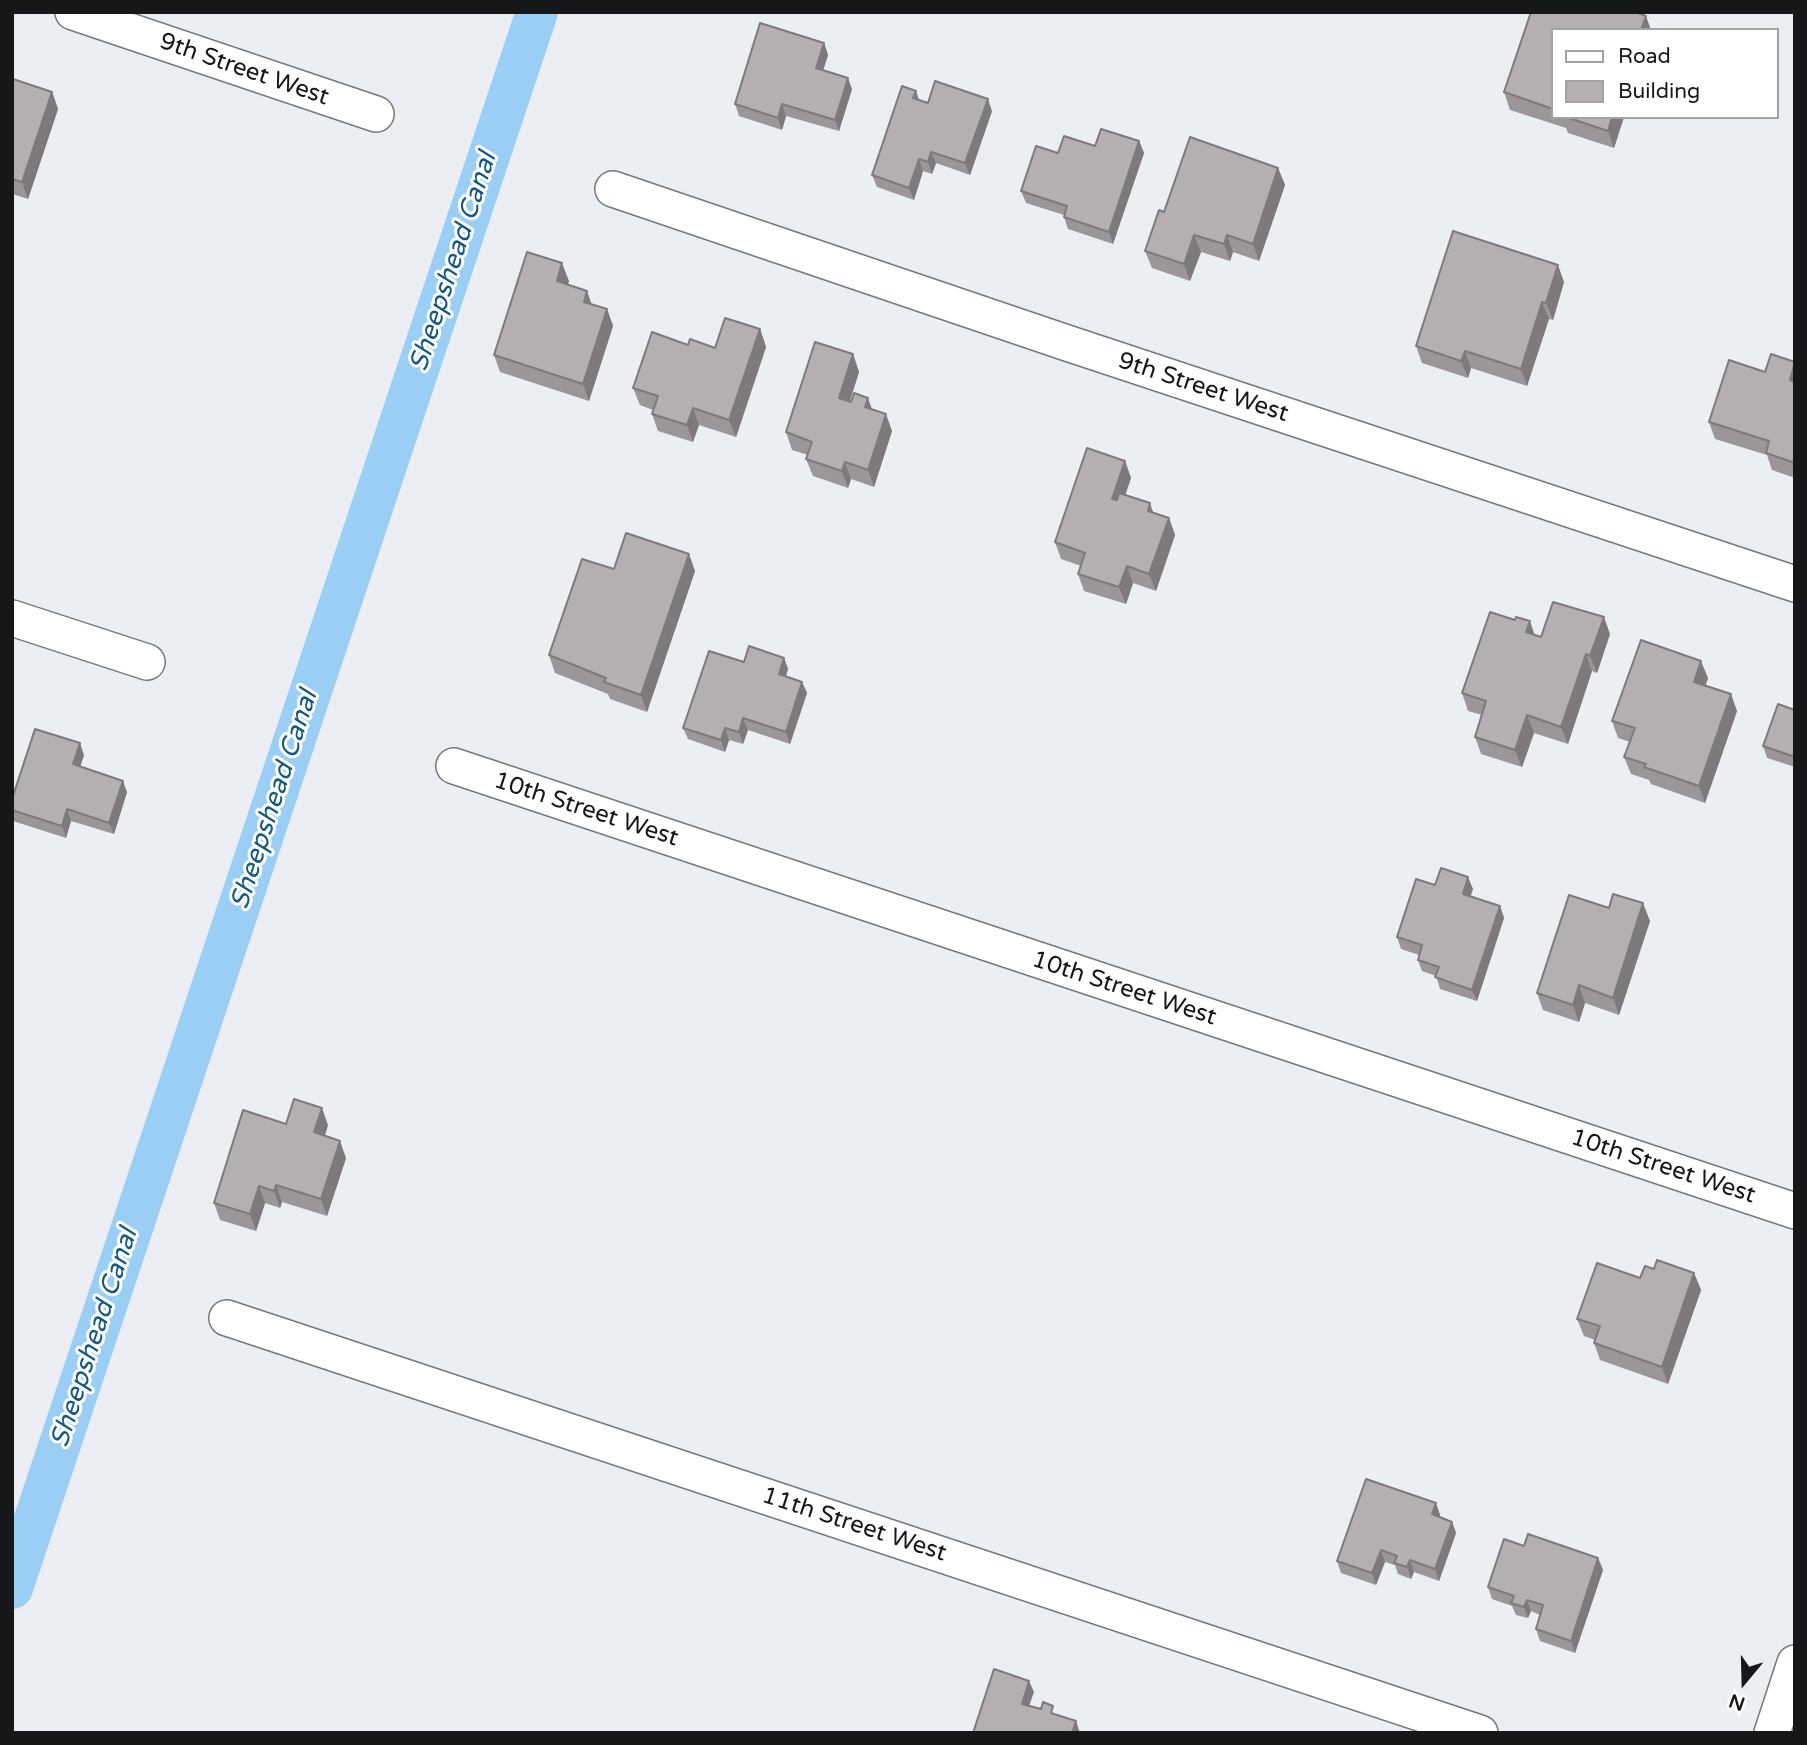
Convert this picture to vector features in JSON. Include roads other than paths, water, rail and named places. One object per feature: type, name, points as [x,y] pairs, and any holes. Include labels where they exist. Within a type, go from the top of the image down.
[{"type":"street","name":"9th Street West","points":[[73,12],[376,114]]},
{"type":"street","name":"9th Street West","points":[[613,189],[1795,584]]},
{"type":"street","points":[[12,618],[147,662]]},
{"type":"street","name":"10th Street West","points":[[454,766],[1795,1211]]},
{"type":"street","name":"11th Street West","points":[[227,1318],[1480,1733]]},
{"type":"street","points":[[1772,1733],[1795,1663]]},
{"type":"waterway","name":"Sheepshead Canal","points":[[12,1588],[537,12]]}]
